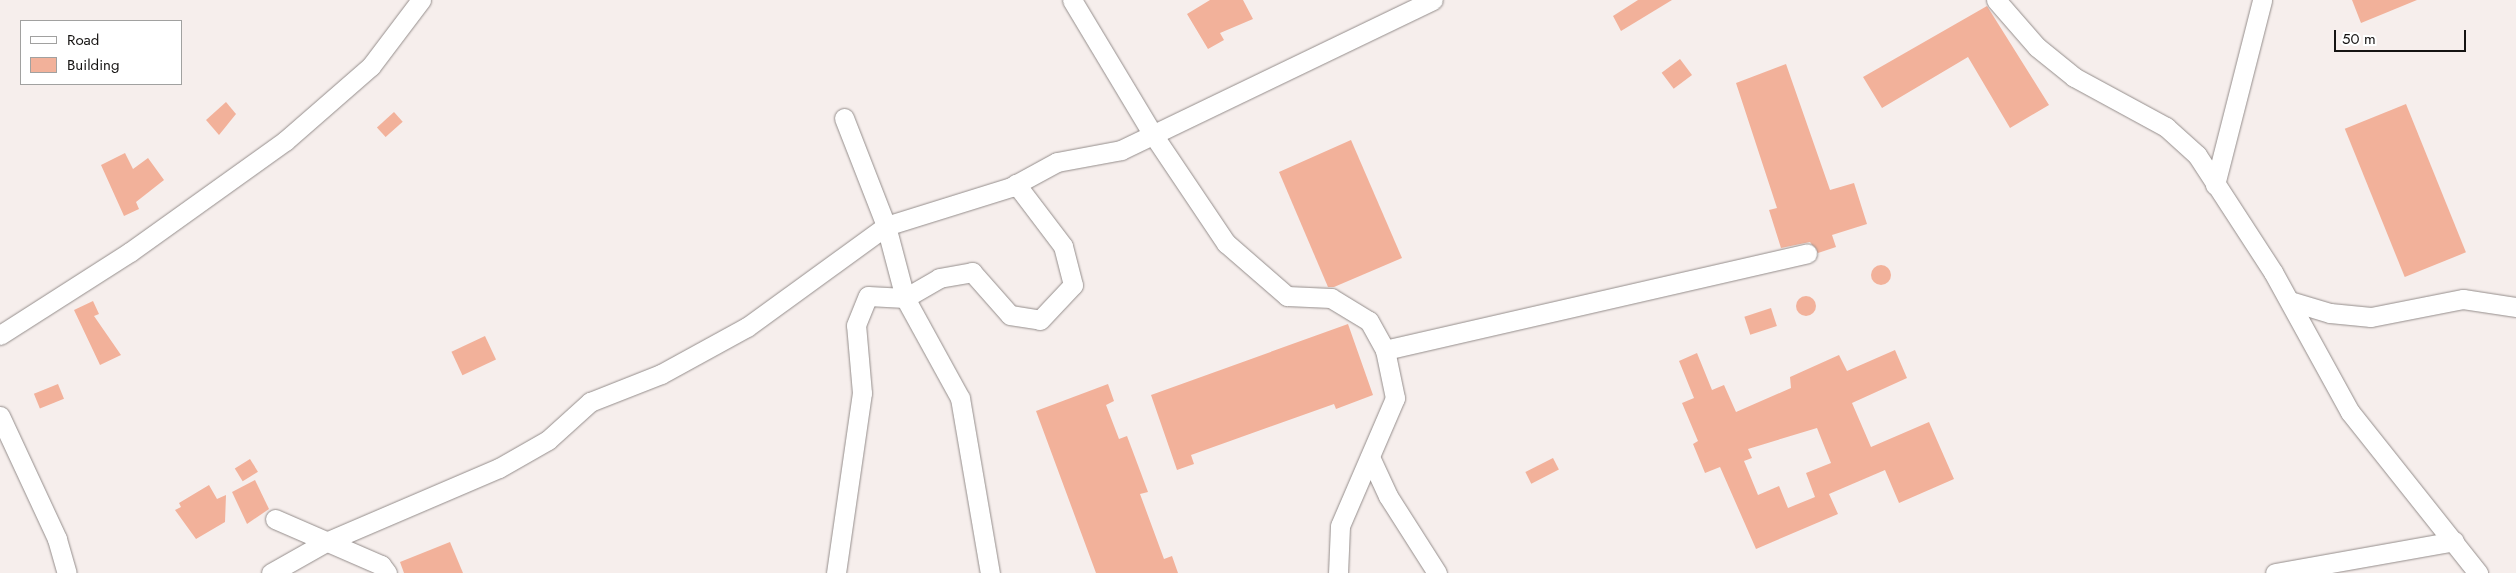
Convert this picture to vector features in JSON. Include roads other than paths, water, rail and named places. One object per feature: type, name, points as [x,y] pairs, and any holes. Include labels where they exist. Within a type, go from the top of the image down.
[{"type":"street","points":[[0,335],[130,252],[285,141],[371,66],[421,0]]},
{"type":"street","points":[[1072,0],[1152,133],[1226,243],[1287,296],[1331,298],[1369,321],[1385,350],[1395,398],[1340,526],[1338,573]]},
{"type":"street","points":[[271,573],[326,542],[500,468],[548,440],[590,402],[661,374],[747,327],[886,226],[1016,184],[1057,162],[1122,150],[1152,133],[1433,0]]},
{"type":"street","points":[[1996,0],[2037,46],[2074,77],[2183,139],[2215,185],[2290,302],[2350,412],[2382,459],[2454,541],[2478,573]]},
{"type":"street","points":[[2215,185],[2262,0]]},
{"type":"street","points":[[844,118],[886,226],[905,298],[960,398],[990,573]]},
{"type":"street","points":[[836,573],[862,393],[856,325],[868,296],[905,298],[939,278],[972,272],[1010,315],[1040,320],[1073,285],[1063,246],[1016,184]]},
{"type":"street","points":[[1385,350],[1807,253]]},
{"type":"street","points":[[2290,302],[2330,313],[2371,317],[2463,300],[2516,307]]},
{"type":"street","points":[[0,416],[57,539],[67,573]]},
{"type":"street","points":[[1370,456],[1388,496],[1436,573]]},
{"type":"street","points":[[276,518],[381,565],[386,573]]},
{"type":"street","points":[[2275,573],[2454,541]]}]
